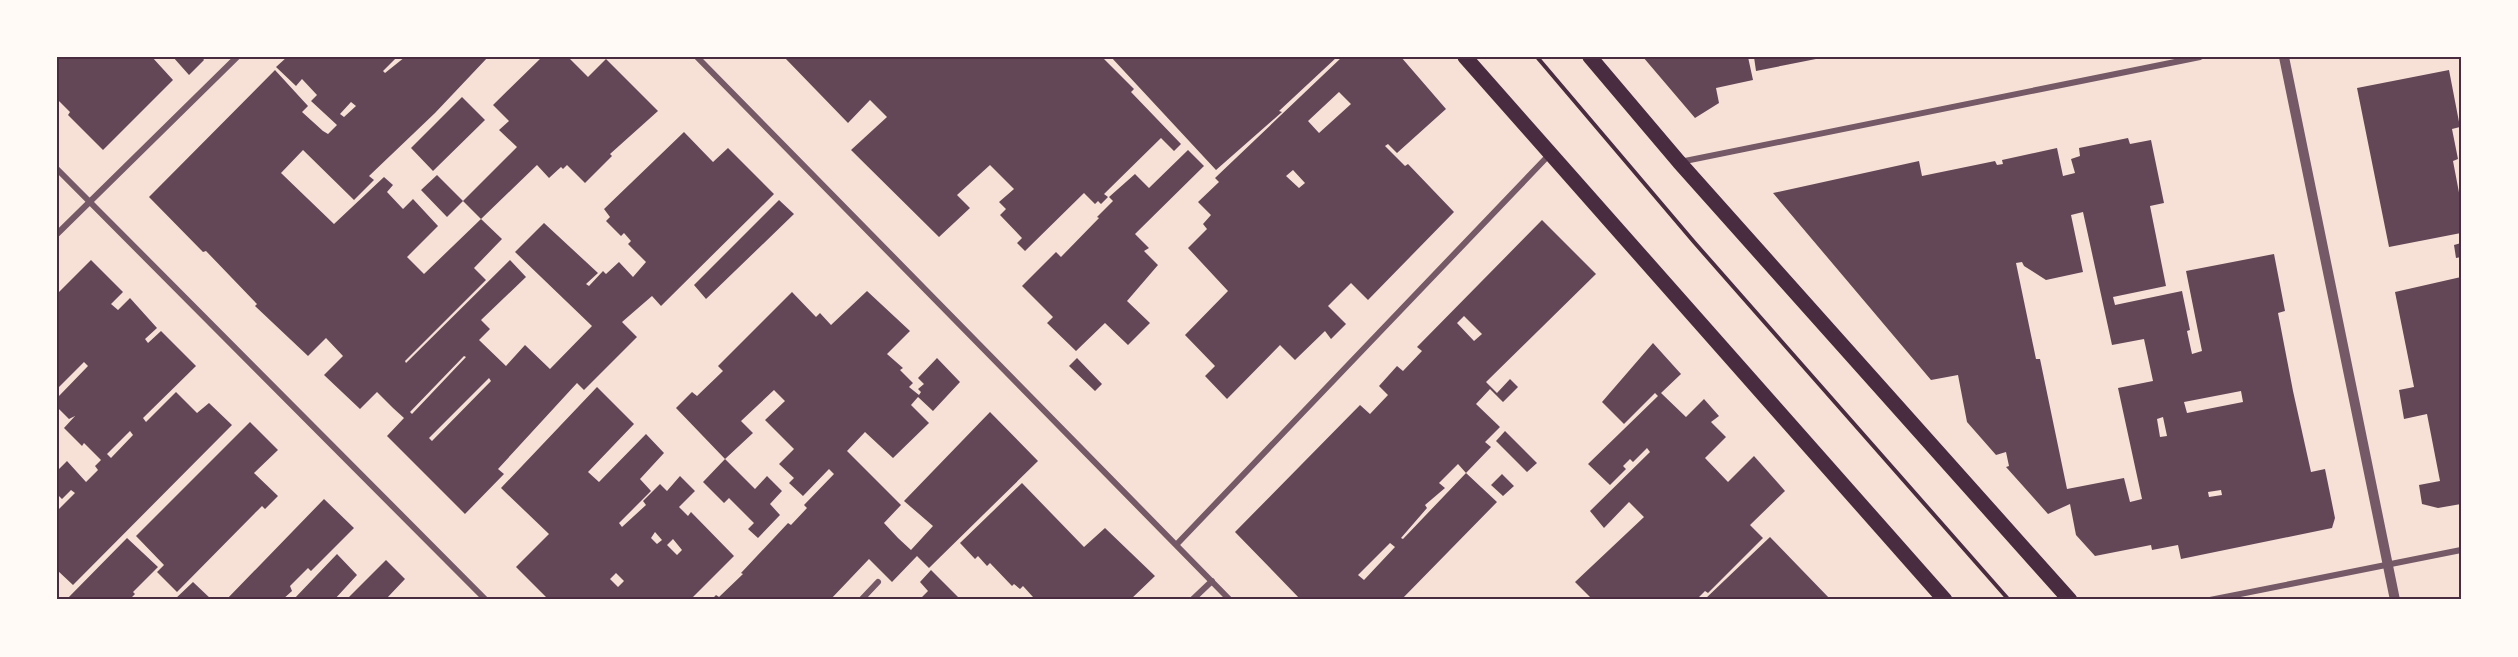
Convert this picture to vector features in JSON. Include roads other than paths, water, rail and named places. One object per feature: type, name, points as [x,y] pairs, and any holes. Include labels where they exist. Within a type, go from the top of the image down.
[{"type":"main road","points":[[1465,57],[1549,155],[1945,600]]},
{"type":"main road","points":[[1590,57],[1679,162],[2070,600]]},
{"type":"street","points":[[57,234],[237,57]]},
{"type":"street","points":[[697,57],[1230,600]]},
{"type":"street","points":[[1679,162],[2200,57]]},
{"type":"street","points":[[2284,57],[2395,600]]},
{"type":"street","points":[[1177,544],[1549,155]]},
{"type":"street","points":[[57,168],[486,600]]},
{"type":"street","points":[[2210,600],[2461,550]]},
{"type":"street","points":[[1192,600],[1212,581]]},
{"type":"street","points":[[861,600],[878,582]]}]
